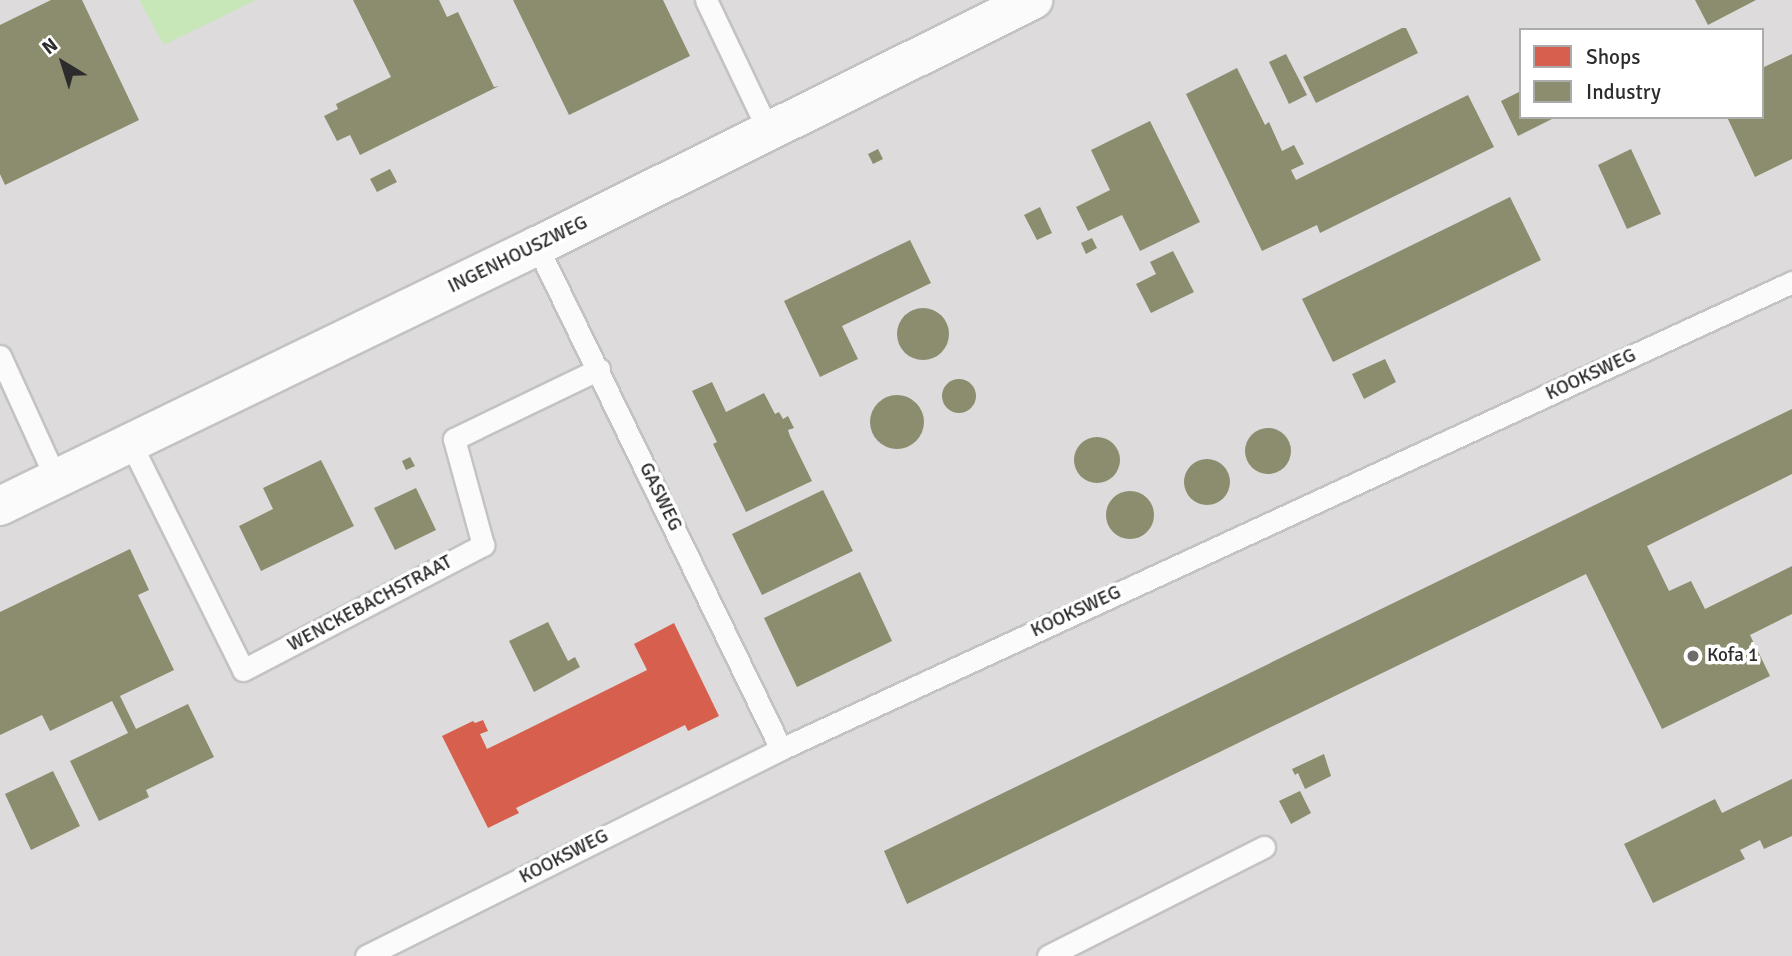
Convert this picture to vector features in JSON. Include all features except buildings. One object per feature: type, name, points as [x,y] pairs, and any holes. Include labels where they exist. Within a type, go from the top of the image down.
[{"type":"street","name":"INGENHOUSZWEG","points":[[0,506],[537,246],[1033,0]]},
{"type":"lane","points":[[706,0],[769,132]]},
{"type":"lane","name":"GASWEG","points":[[537,246],[781,749]]},
{"type":"lane","name":"KOOKSWEG","points":[[366,956],[781,749],[1792,282]]},
{"type":"lane","points":[[0,356],[55,479]]},
{"type":"lane","name":"WENCKEBACHSTRAAT","points":[[130,442],[243,670],[483,545],[454,439],[598,369]]},
{"type":"lane","points":[[1048,956],[1265,846]]},
{"type":"shaded area","points":[[0,0],[1792,0],[1792,956],[0,956]]},
{"type":"green space","points":[[139,0],[256,0],[164,45]]},
{"type":"place","name":"Kofa 1","points":[[1693,656]]}]
